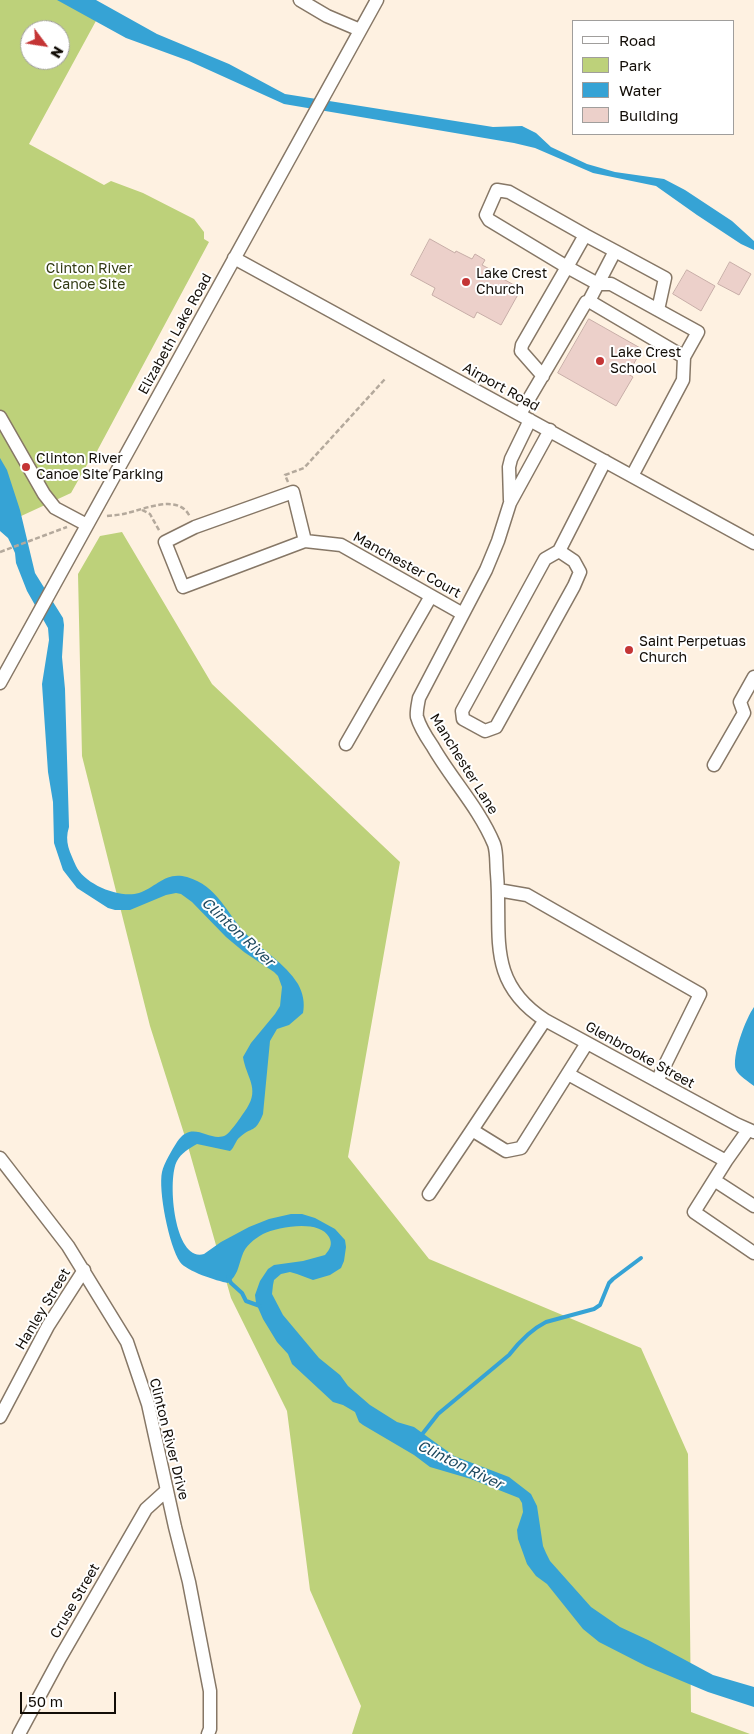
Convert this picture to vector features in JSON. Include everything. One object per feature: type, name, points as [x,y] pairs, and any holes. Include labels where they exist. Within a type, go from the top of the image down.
[{"type":"street","points":[[300,0],[326,16],[360,30]]},
{"type":"street","name":"Elizabeth Lake Road","points":[[0,683],[377,0]]},
{"type":"street","points":[[632,476],[683,380],[684,357],[698,332],[658,310],[611,284],[598,284],[489,220],[486,215],[498,190],[509,192],[665,278],[658,310]]},
{"type":"street","points":[[543,376],[521,351],[522,345],[585,235]]},
{"type":"street","name":"Manchester Lane","points":[[510,502],[509,467],[525,417],[543,376],[586,302],[589,301],[615,252]]},
{"type":"street","name":"Airport Road","points":[[234,258],[754,543]]},
{"type":"street","points":[[589,301],[684,357]]},
{"type":"street","points":[[0,418],[44,494],[56,508],[87,525]]},
{"type":"street","name":"Manchester Lane","points":[[516,996],[505,972],[499,950],[495,846],[473,806],[439,758],[416,715],[419,698],[486,570],[498,541],[510,502],[550,430]]},
{"type":"street","points":[[559,551],[574,561],[580,572],[496,727],[485,731],[463,719],[462,711],[544,560],[559,551],[606,461]]},
{"type":"street","points":[[165,542],[195,527],[293,492],[306,541]]},
{"type":"street","name":"Manchester Court","points":[[165,542],[182,587],[306,541],[341,546],[462,614]]},
{"type":"street","points":[[346,744],[431,596]]},
{"type":"street","points":[[714,765],[744,712],[740,702],[754,677]]},
{"type":"street","points":[[498,890],[527,895],[700,994],[657,1081]]},
{"type":"street","name":"Glenbrooke Street","points":[[516,996],[535,1014],[545,1020],[751,1131]]},
{"type":"street","points":[[429,1194],[545,1020]]},
{"type":"street","points":[[472,1130],[506,1151],[521,1148],[587,1043]]},
{"type":"street","points":[[568,1074],[726,1161]]},
{"type":"street","points":[[751,1131],[726,1161],[694,1212],[754,1253]]},
{"type":"street","name":"Clinton River Drive","points":[[0,1158],[62,1238],[84,1270],[127,1342],[148,1404],[189,1582],[210,1691],[210,1729],[208,1734]]},
{"type":"street","points":[[714,1180],[754,1206]]},
{"type":"street","name":"Hanley Street","points":[[0,1417],[48,1326],[84,1270]]},
{"type":"street","name":"Cruse Street","points":[[19,1734],[69,1642],[146,1510],[168,1490]]},
{"type":"path","points":[[293,492],[285,476],[304,468],[385,379]]},
{"type":"path","points":[[0,552],[66,528],[87,525],[108,516],[163,504],[173,505],[188,513],[195,527]]},
{"type":"path","points":[[141,509],[150,514],[165,542]]},
{"type":"green space","name":"Clinton River Canoe Site","points":[[0,0],[89,0],[103,8],[70,69],[70,20],[20,20],[20,70],[69,70],[29,144],[104,185],[111,181],[143,193],[194,219],[204,232],[204,239],[209,242],[96,453],[93,454],[71,493],[19,517],[0,477]]},
{"type":"green space","points":[[122,532],[212,684],[400,862],[348,1157],[429,1259],[641,1348],[688,1454],[691,1712],[750,1734],[352,1734],[361,1706],[310,1590],[287,1411],[231,1298],[187,1143],[150,1026],[82,756],[78,574],[100,536]]},
{"type":"water","points":[[57,0],[96,0],[157,34],[229,64],[285,94],[493,127],[522,126],[536,133],[551,147],[587,164],[615,172],[664,179],[685,190],[732,221],[754,241],[754,250],[741,244],[656,186],[593,173],[535,148],[514,143],[284,104],[189,61],[126,38]]},
{"type":"water","points":[[0,458],[7,470],[20,510],[35,573],[63,618],[62,657],[65,689],[69,827],[67,837],[68,847],[76,866],[80,873],[94,884],[103,889],[122,894],[139,893],[173,876],[187,877],[198,881],[214,893],[246,934],[287,970],[298,984],[302,994],[303,1013],[289,1025],[277,1029],[270,1041],[263,1114],[258,1124],[238,1139],[230,1151],[197,1144],[183,1153],[177,1161],[174,1171],[173,1201],[180,1233],[186,1246],[194,1253],[204,1254],[221,1242],[249,1227],[269,1219],[291,1214],[302,1214],[315,1218],[335,1229],[345,1240],[344,1261],[341,1268],[330,1275],[313,1280],[290,1272],[281,1274],[274,1280],[273,1285],[272,1294],[283,1315],[319,1358],[340,1375],[348,1386],[370,1405],[397,1422],[414,1427],[454,1456],[509,1477],[531,1494],[537,1506],[543,1546],[550,1561],[591,1607],[620,1627],[713,1675],[754,1687],[754,1707],[708,1692],[646,1666],[599,1642],[583,1629],[547,1584],[536,1576],[527,1564],[518,1539],[517,1530],[523,1512],[522,1503],[519,1498],[471,1479],[430,1467],[414,1455],[363,1425],[359,1422],[355,1412],[333,1402],[292,1364],[288,1354],[277,1342],[263,1319],[256,1303],[255,1295],[260,1281],[268,1269],[274,1265],[303,1261],[325,1255],[330,1249],[331,1242],[324,1231],[308,1226],[298,1226],[278,1229],[263,1234],[245,1249],[236,1274],[228,1283],[195,1272],[180,1262],[172,1244],[165,1218],[161,1180],[163,1168],[177,1142],[183,1135],[195,1132],[214,1137],[226,1135],[247,1108],[251,1101],[252,1088],[243,1057],[251,1043],[280,1006],[282,987],[278,976],[274,972],[244,952],[226,937],[192,902],[181,894],[166,895],[130,910],[115,910],[108,908],[77,888],[63,870],[54,843],[53,802],[48,772],[42,684],[49,640],[48,628],[27,591],[11,544],[8,538],[0,531]]},
{"type":"water","points":[[754,1007],[754,1086],[742,1077],[736,1070],[735,1064],[740,1038]]},
{"type":"building","name":"Lake Crest Church","points":[[430,239],[455,253],[456,251],[472,259],[475,254],[485,260],[482,265],[521,289],[501,325],[477,312],[474,318],[432,295],[435,288],[411,275]]},
{"type":"building","points":[[730,262],[751,274],[739,295],[718,284]]},
{"type":"building","points":[[687,270],[715,286],[701,311],[673,294]]},
{"type":"building","name":"Lake Crest School","points":[[589,319],[642,349],[628,374],[633,377],[616,406],[558,373]]},
{"type":"waterway","points":[[420,1437],[438,1414],[509,1355],[531,1332],[546,1322],[594,1309],[600,1305],[609,1283],[641,1258]]},
{"type":"waterway","name":"Clinton River","points":[[228,1277],[231,1283],[242,1293],[246,1301],[260,1306]]},
{"type":"place","name":"Lake Crest Church","points":[[466,282]]},
{"type":"place","name":"Lake Crest School","points":[[600,361]]},
{"type":"place","name":"Clinton River Canoe Site Parking","points":[[26,467]]},
{"type":"place","name":"Saint Perpetuas Church","points":[[629,650]]}]
